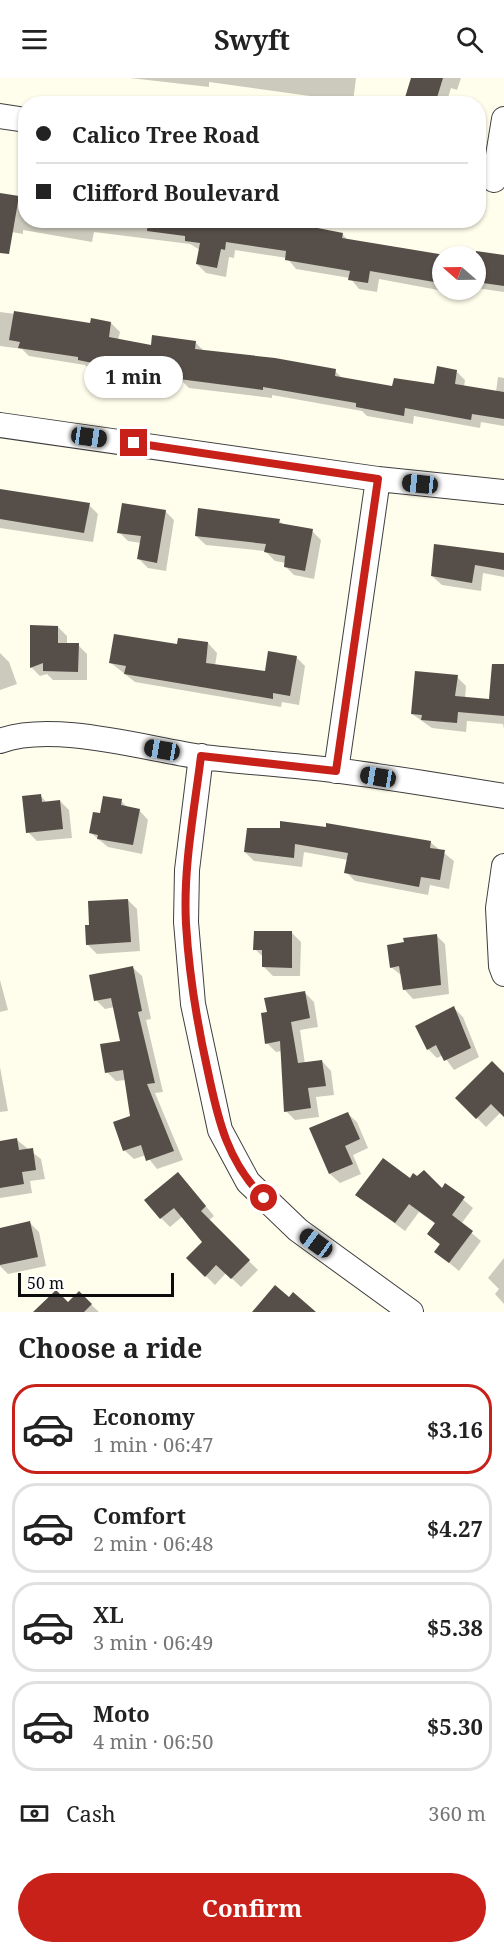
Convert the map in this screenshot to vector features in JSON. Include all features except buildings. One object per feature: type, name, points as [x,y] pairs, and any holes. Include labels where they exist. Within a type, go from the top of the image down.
[{"type":"street","points":[[0,116],[18,119]]},
{"type":"street","points":[[492,180],[504,119]]},
{"type":"street","points":[[0,425],[378,479],[504,492]]},
{"type":"street","points":[[336,771],[378,479]]},
{"type":"street","points":[[0,741],[10,737],[45,734],[124,743],[201,756],[336,771],[504,796]]},
{"type":"street","points":[[201,756],[187,870],[186,922],[193,1004],[220,1130],[248,1182],[256,1190],[298,1230],[411,1312]]},
{"type":"street","points":[[504,866],[498,909],[501,966],[504,974]]},
{"type":"route","points":[[134,443],[378,479],[336,771],[201,756],[187,870],[186,922],[193,1004],[220,1130],[248,1182],[264,1198]]}]
